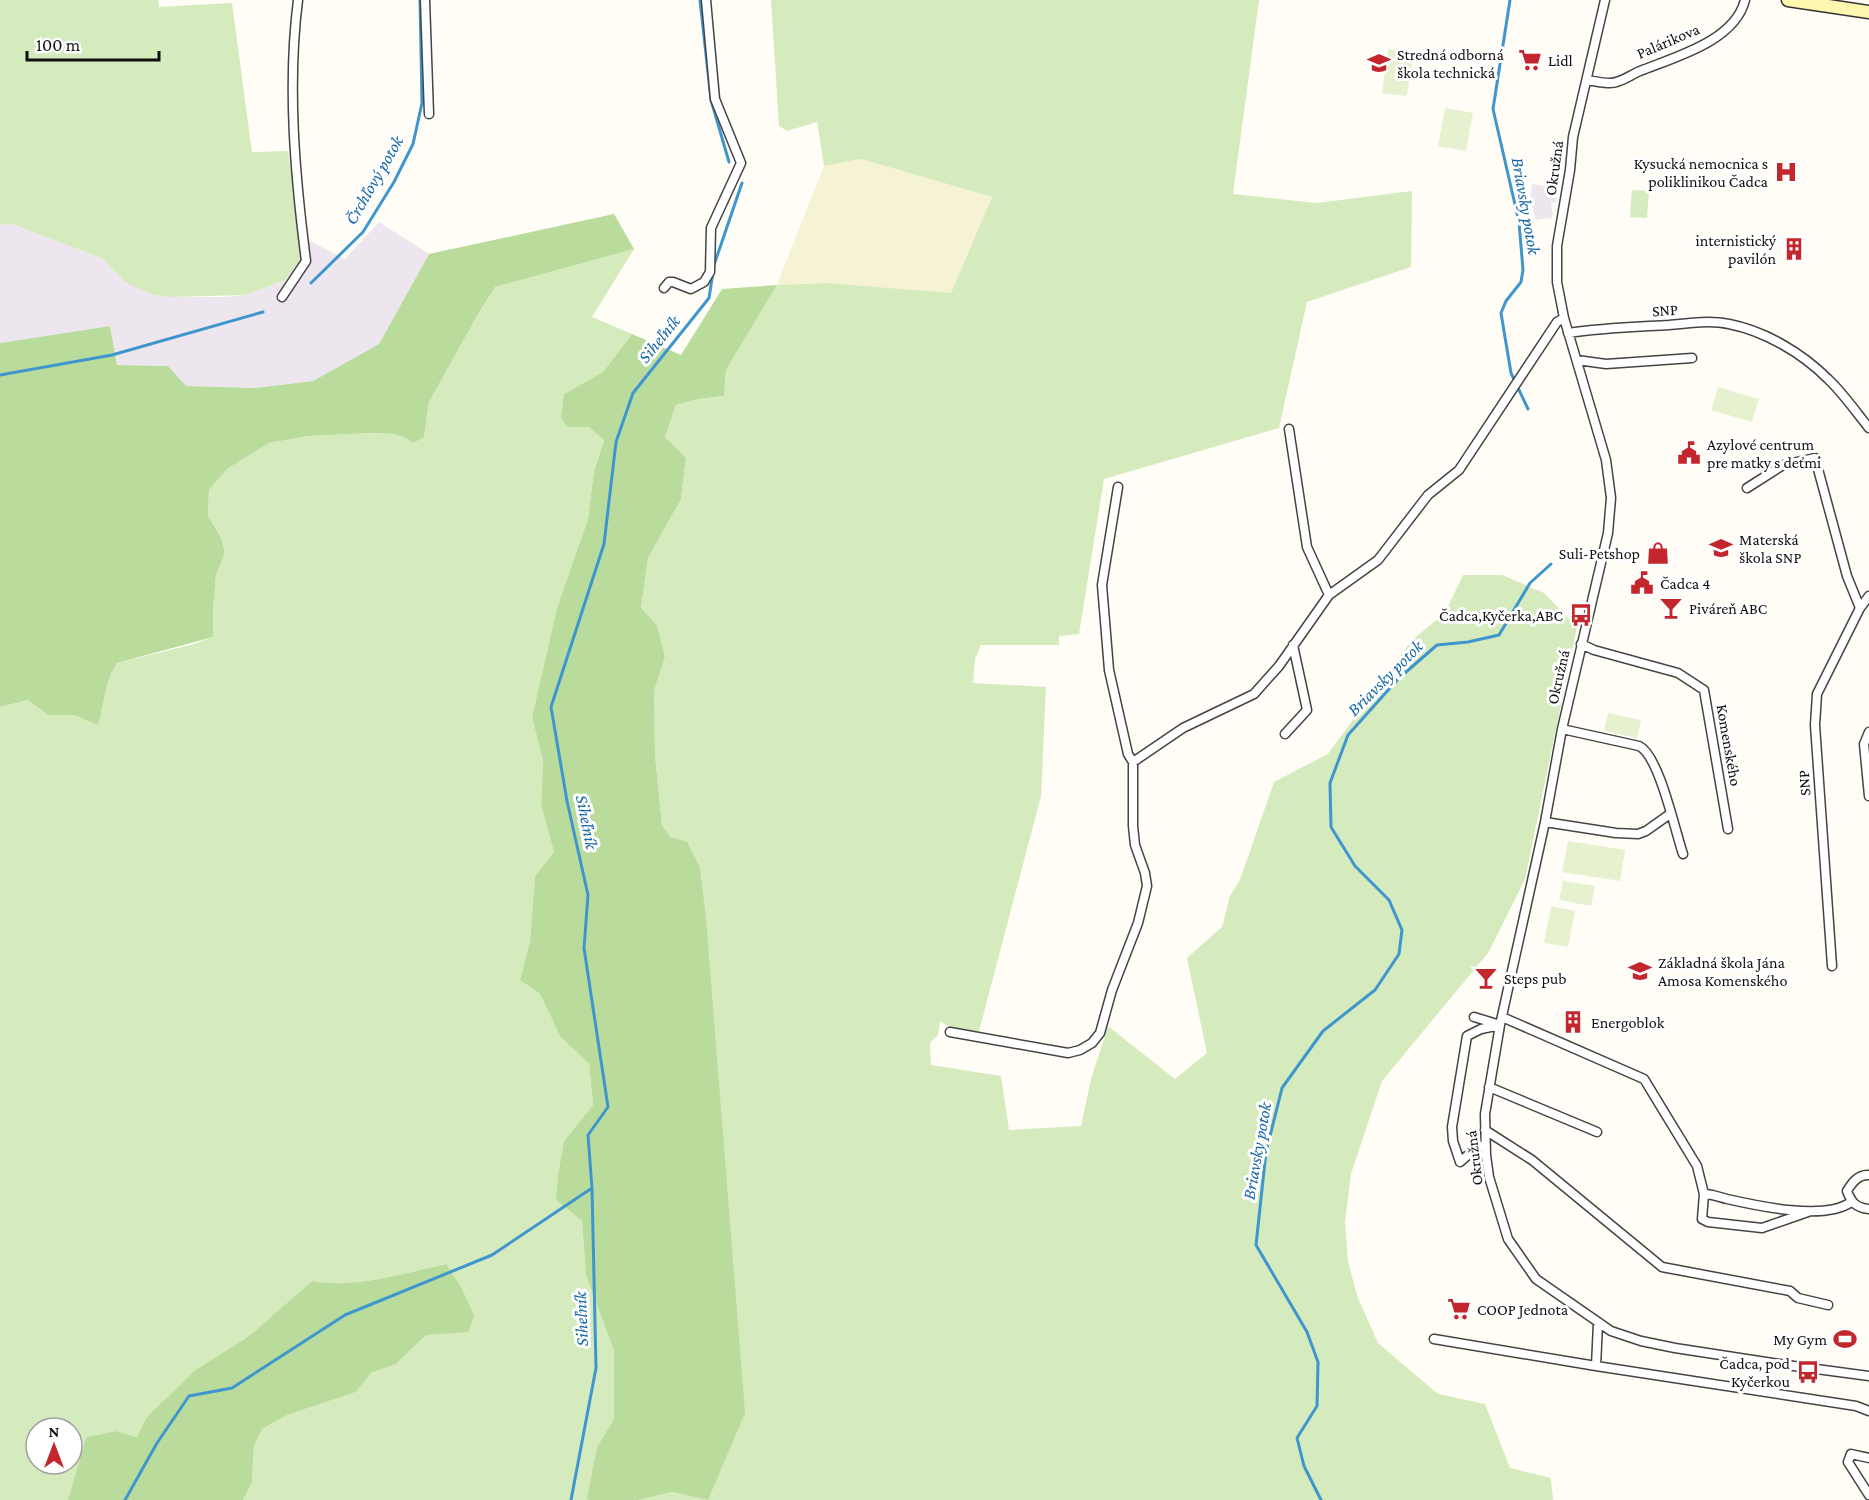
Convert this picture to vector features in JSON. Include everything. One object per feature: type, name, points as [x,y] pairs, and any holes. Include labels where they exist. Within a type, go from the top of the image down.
[{"type":"main road","points":[[1788,0],[1869,12]]},
{"type":"street","points":[[282,297],[306,261],[299,208],[293,114],[293,40],[298,0]]},
{"type":"street","points":[[425,0],[429,114]]},
{"type":"street","points":[[664,288],[673,282],[691,289],[700,285],[707,278],[711,266],[711,228],[741,163],[715,99],[706,0]]},
{"type":"street","name":"Okružná","points":[[1605,0],[1573,138],[1557,246],[1557,282],[1568,333],[1606,460],[1611,498],[1608,532],[1562,729],[1545,822],[1501,1021],[1489,1087],[1485,1130],[1488,1177],[1508,1239],[1536,1279],[1598,1323],[1623,1336],[1675,1348],[1869,1376]]},
{"type":"street","name":"Palárikova","points":[[1587,80],[1611,83],[1620,81],[1712,41],[1737,18],[1743,9],[1745,0]]},
{"type":"street","points":[[1133,762],[1183,728],[1254,694],[1279,666],[1329,595],[1378,560],[1428,495],[1458,470],[1527,364],[1557,322],[1564,318]]},
{"type":"street","name":"SNP","points":[[1568,333],[1694,323],[1727,323],[1745,328],[1787,347],[1809,362],[1830,380],[1869,428]]},
{"type":"street","points":[[1577,360],[1606,364],[1692,358]]},
{"type":"street","points":[[1289,429],[1307,547],[1329,595]]},
{"type":"street","points":[[1747,488],[1783,465],[1815,458],[1847,576],[1860,608]]},
{"type":"street","points":[[950,1032],[1068,1053],[1080,1050],[1092,1043],[1100,1033],[1112,990],[1138,923],[1147,886],[1135,845],[1133,762],[1128,754],[1109,670],[1103,607],[1102,585],[1118,487]]},
{"type":"street","name":"SNP","points":[[1832,966],[1815,725],[1816,702],[1823,680],[1860,608],[1869,596]]},
{"type":"street","name":"Komenského","points":[[1581,644],[1594,650],[1678,673],[1704,690],[1728,829]]},
{"type":"street","points":[[1285,734],[1307,710],[1293,645]]},
{"type":"street","points":[[1562,729],[1643,748],[1651,757],[1683,854]]},
{"type":"street","points":[[1869,732],[1864,744],[1869,796]]},
{"type":"street","points":[[1545,822],[1622,834],[1638,834],[1670,814]]},
{"type":"street","points":[[1474,1017],[1501,1021],[1644,1079],[1697,1166],[1704,1194],[1702,1219],[1708,1222],[1762,1228],[1808,1212],[1842,1208],[1851,1202]]},
{"type":"street","points":[[1485,1144],[1460,1162],[1453,1141],[1452,1127],[1467,1036],[1501,1021]]},
{"type":"street","points":[[1489,1087],[1597,1132]]},
{"type":"street","points":[[1485,1130],[1532,1160],[1662,1267],[1791,1291],[1798,1298],[1828,1305]]},
{"type":"street","points":[[1869,1175],[1864,1174],[1853,1181],[1847,1191],[1851,1202],[1869,1209]]},
{"type":"street","points":[[1704,1194],[1808,1212]]},
{"type":"street","points":[[1596,1366],[1598,1323]]},
{"type":"street","points":[[1434,1339],[1856,1406],[1869,1411]]},
{"type":"street","points":[[1869,1458],[1851,1454],[1848,1462],[1869,1495]]},
{"type":"shaded area","points":[[861,159],[992,197],[951,293],[829,283],[777,285],[824,166]]},
{"type":"shaded area","points":[[1532,184],[1549,187],[1549,193],[1557,191],[1556,203],[1551,203],[1553,215],[1551,219],[1536,220],[1530,199]]},
{"type":"shaded area","points":[[379,222],[429,254],[379,344],[313,381],[255,388],[185,386],[168,366],[117,365],[110,326],[0,343],[0,225],[12,224],[101,258],[124,281],[170,297],[225,297],[245,295],[285,280],[303,256],[302,237],[345,259]]},
{"type":"green space","points":[[0,0],[158,0],[159,7],[232,3],[252,152],[288,151],[303,256],[285,280],[245,295],[170,297],[154,295],[124,281],[101,258],[12,224],[0,225]]},
{"type":"green space","points":[[771,0],[1259,0],[1233,194],[1317,203],[1412,191],[1411,267],[1307,302],[1279,428],[1104,479],[1079,634],[1059,636],[1059,645],[981,645],[975,659],[973,683],[1046,687],[1041,796],[978,1035],[951,1028],[940,1021],[938,1035],[930,1043],[931,1065],[1001,1076],[1009,1130],[1081,1126],[1091,1079],[1108,1026],[1175,1079],[1207,1053],[1187,958],[1222,927],[1230,896],[1240,880],[1274,782],[1328,754],[1411,641],[1445,613],[1463,575],[1502,575],[1544,593],[1577,627],[1525,879],[1488,953],[1382,1081],[1351,1174],[1345,1222],[1348,1262],[1358,1298],[1378,1343],[1438,1394],[1485,1404],[1510,1468],[1551,1478],[1553,1500],[708,1500],[669,837],[662,825],[655,755],[654,691],[665,657],[657,625],[641,608],[648,558],[681,499],[686,458],[665,437],[676,405],[698,399],[724,396],[726,370],[777,285],[829,283],[951,293],[992,197],[861,159],[824,166],[817,122],[787,131],[779,126]]},
{"type":"green space","points":[[1388,49],[1413,53],[1407,96],[1382,93]]},
{"type":"green space","points":[[1445,108],[1473,113],[1466,151],[1438,146]]},
{"type":"green space","points":[[1632,190],[1649,191],[1647,218],[1630,217]]},
{"type":"green space","points":[[614,214],[634,249],[495,287],[429,402],[424,437],[413,443],[394,434],[309,436],[269,443],[227,469],[209,490],[208,516],[221,537],[225,553],[216,575],[213,637],[117,663],[107,687],[98,725],[75,715],[48,715],[28,700],[0,707],[0,343],[110,326],[117,365],[168,366],[186,386],[255,388],[313,381],[379,344],[429,254]]},
{"type":"green space","points":[[634,249],[592,317],[632,334],[603,372],[564,394],[589,427],[604,439],[594,471],[588,519],[557,608],[532,717],[543,761],[541,805],[554,852],[535,876],[530,941],[520,980],[540,994],[560,1036],[589,1064],[593,1105],[564,1141],[556,1200],[582,1221],[586,1275],[614,1351],[614,1419],[597,1447],[588,1499],[590,1500],[243,1500],[252,1482],[254,1446],[262,1429],[287,1415],[356,1392],[371,1373],[396,1364],[426,1335],[445,1264],[362,1282],[312,1281],[249,1336],[194,1371],[146,1418],[137,1437],[116,1431],[86,1437],[84,1444],[84,1416],[24,1416],[24,1476],[75,1476],[68,1500],[0,1500],[0,707],[28,700],[48,715],[102,713],[106,687],[117,663],[213,637],[216,575],[225,553],[221,536],[208,516],[209,490],[227,469],[269,443],[309,436],[373,433],[394,434],[406,438],[424,437],[429,402],[495,287]]},
{"type":"green space","points":[[777,285],[726,370],[724,396],[698,399],[676,405],[665,437],[686,458],[681,499],[648,558],[641,608],[657,625],[665,657],[654,691],[655,755],[662,825],[670,837],[687,842],[700,868],[706,918],[745,1413],[708,1500],[672,1492],[638,1500],[590,1500],[587,1499],[597,1447],[614,1419],[614,1351],[586,1275],[582,1221],[556,1200],[564,1141],[593,1105],[589,1064],[560,1036],[540,994],[520,980],[530,941],[535,876],[554,852],[541,805],[543,761],[532,717],[557,608],[588,519],[594,471],[604,440],[589,427],[568,427],[561,418],[564,394],[603,372],[632,334],[681,355],[722,289]]},
{"type":"green space","points":[[1718,387],[1759,399],[1752,422],[1711,410]]},
{"type":"green space","points":[[1608,713],[1641,720],[1637,738],[1604,731]]},
{"type":"green space","points":[[1568,841],[1625,850],[1620,881],[1562,872]]},
{"type":"green space","points":[[1563,881],[1595,886],[1591,906],[1559,900]]},
{"type":"green space","points":[[1551,906],[1575,911],[1568,947],[1544,943]]},
{"type":"green space","points":[[446,1264],[462,1289],[474,1316],[468,1332],[426,1335],[396,1364],[371,1373],[356,1392],[287,1415],[262,1429],[254,1446],[252,1482],[243,1500],[68,1500],[75,1476],[84,1476],[86,1437],[116,1431],[137,1437],[146,1418],[194,1371],[249,1336],[312,1281],[362,1282]]},
{"type":"green space","points":[[672,1492],[708,1500],[638,1500]]},
{"type":"waterway","name":"Črchľový potok","points":[[311,283],[363,232],[394,182],[413,144],[422,103],[420,0]]},
{"type":"waterway","name":"Siheľník","points":[[700,0],[711,100],[729,162]]},
{"type":"waterway","name":"Briavsky potok","points":[[1510,0],[1493,109],[1519,222],[1523,270],[1521,282],[1506,301],[1501,313],[1511,373],[1528,409]]},
{"type":"waterway","name":"Siheľník","points":[[714,265],[742,183]]},
{"type":"waterway","name":"Siheľník","points":[[571,1500],[596,1368],[592,1188],[588,1135],[608,1107],[584,948],[588,895],[567,801],[551,707],[604,544],[616,442],[633,393],[709,298],[713,272]]},
{"type":"waterway","name":"Črchľový potok","points":[[0,375],[112,355],[263,312]]},
{"type":"waterway","name":"Briavsky potok","points":[[1321,1500],[1304,1466],[1297,1438],[1317,1406],[1318,1362],[1307,1332],[1256,1245],[1266,1152],[1282,1088],[1323,1031],[1375,990],[1399,954],[1402,930],[1389,900],[1355,866],[1331,827],[1330,783],[1348,735],[1398,679],[1437,645],[1468,642],[1499,635],[1530,583],[1551,564]]},
{"type":"waterway","points":[[125,1500],[157,1443],[189,1396],[232,1388],[345,1315],[492,1255],[592,1188]]},
{"type":"place","name":"Lidl","points":[[1530,60]]},
{"type":"place","name":"Stredná odborná škola technická","points":[[1379,63]]},
{"type":"place","name":"Kysucká nemocnica s poliklinikou Čadca","points":[[1786,172]]},
{"type":"place","name":"internistický pavilón","points":[[1794,249]]},
{"type":"place","name":"Azylové centrum pre matky s deťmi","points":[[1689,453]]},
{"type":"place","name":"Materská škola SNP","points":[[1721,548]]},
{"type":"place","name":"Suli-Petshop","points":[[1658,553]]},
{"type":"place","name":"Čadca 4","points":[[1642,583]]},
{"type":"place","name":"Piváreň ABC","points":[[1671,608]]},
{"type":"place","name":"Čadca,Kyčerka,ABC","points":[[1581,615]]},
{"type":"place","name":"Základná škola Jána Amosa Komenského","points":[[1640,971]]},
{"type":"place","name":"Steps pub","points":[[1486,978]]},
{"type":"place","name":"Energoblok","points":[[1573,1022]]},
{"type":"place","name":"COOP Jednota","points":[[1459,1309]]},
{"type":"place","name":"My Gym","points":[[1845,1339]]},
{"type":"place","name":"Čadca, pod Kyčerkou","points":[[1808,1372]]}]
